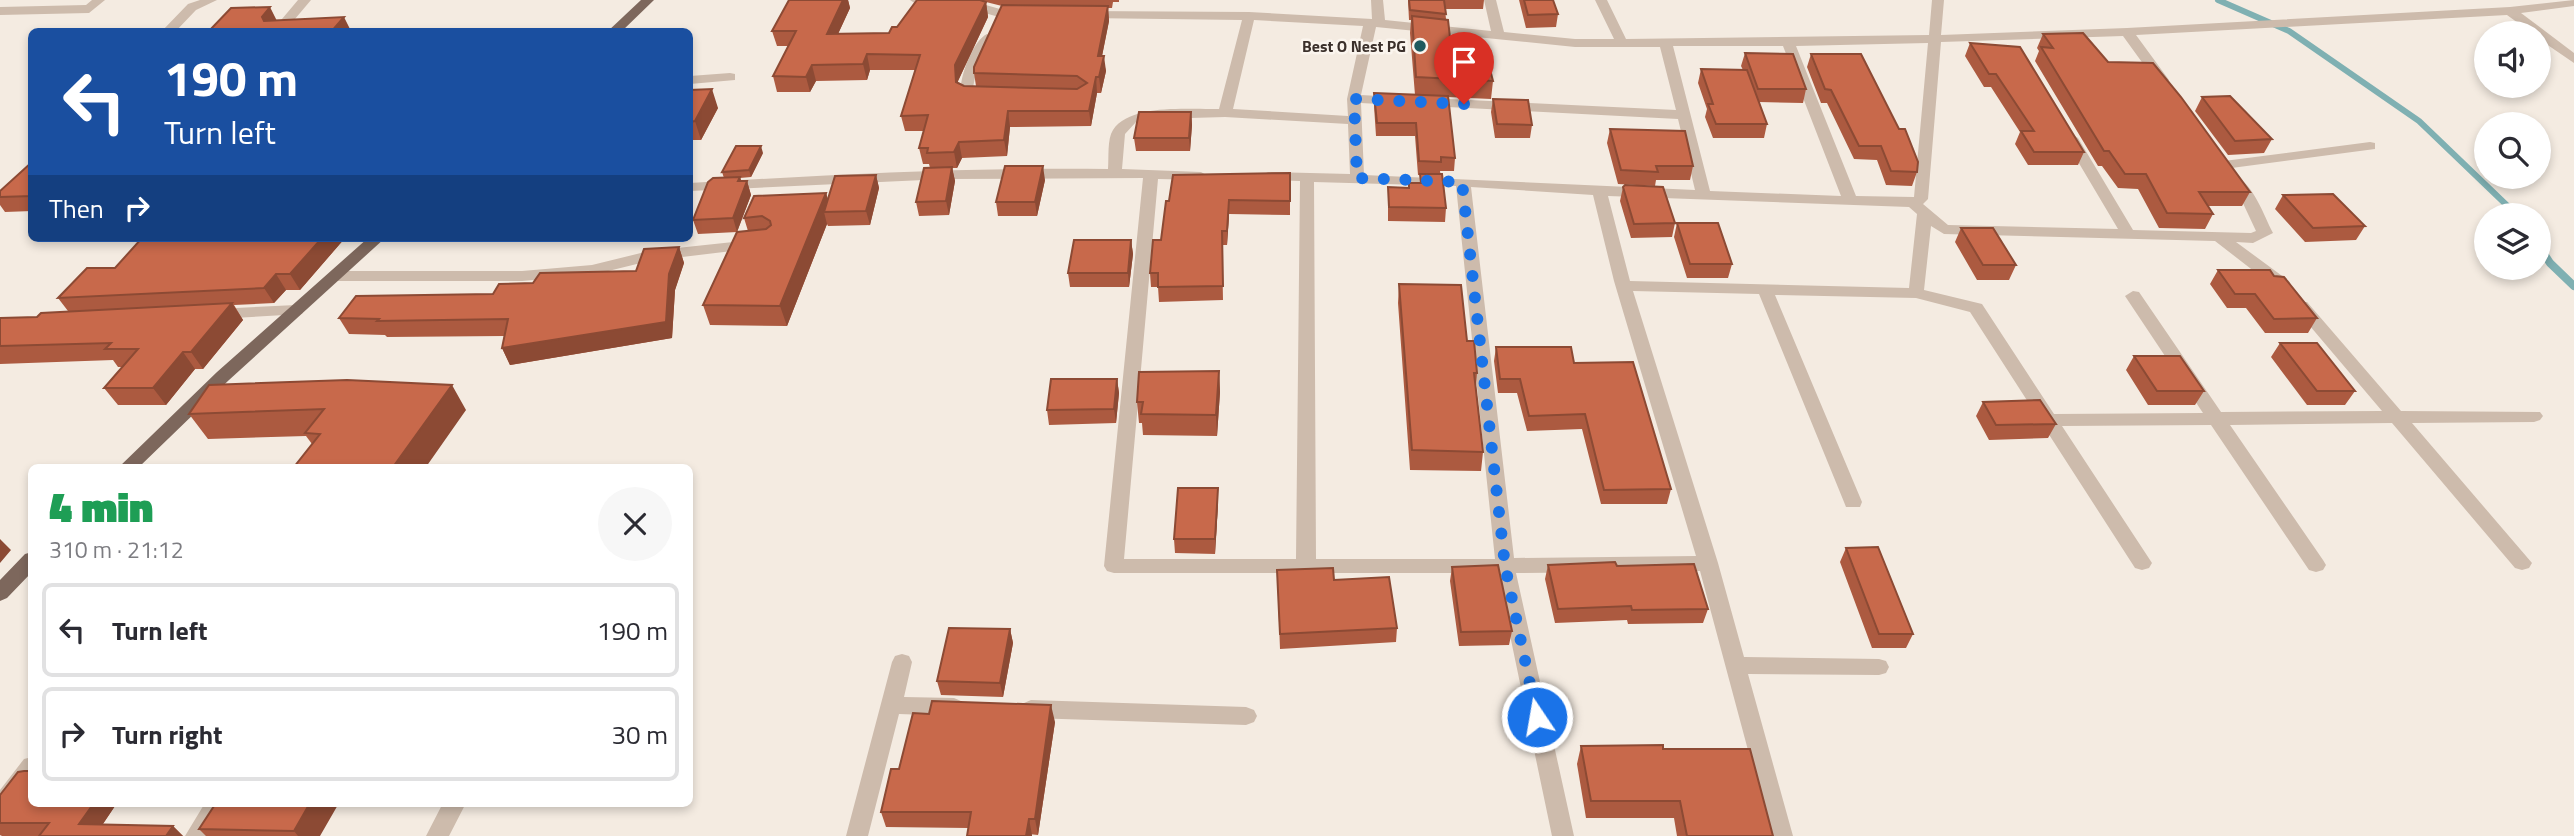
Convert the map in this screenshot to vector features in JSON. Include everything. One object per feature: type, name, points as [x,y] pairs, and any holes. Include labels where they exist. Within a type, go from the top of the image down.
[{"type":"main road","points":[[616,28],[648,0]]},
{"type":"main road","points":[[131,464],[373,242]]},
{"type":"main road","points":[[0,593],[28,563]]},
{"type":"street","points":[[0,11],[89,9],[99,0]]},
{"type":"street","points":[[171,28],[192,7],[211,0]]},
{"type":"street","points":[[280,28],[305,0]]},
{"type":"street","points":[[916,0],[963,1],[999,13],[1041,13]]},
{"type":"street","points":[[1357,178],[1354,99],[1374,23],[1377,0]]},
{"type":"street","points":[[1490,0],[1498,35]]},
{"type":"street","points":[[1601,0],[1620,41]]},
{"type":"street","points":[[1916,293],[1919,208],[1938,0]]},
{"type":"street","points":[[1069,13],[1249,16],[1374,23],[1575,43],[1936,40],[2015,43],[2127,32],[2510,11],[2574,2]]},
{"type":"street","points":[[2510,11],[2574,59]]},
{"type":"street","points":[[999,13],[967,82],[965,93],[973,97],[1000,97]]},
{"type":"street","points":[[1225,113],[1249,16]]},
{"type":"street","points":[[2127,32],[2168,88]]},
{"type":"street","points":[[1788,41],[1850,201]]},
{"type":"street","points":[[1665,42],[1704,196]]},
{"type":"street","points":[[693,80],[730,77]]},
{"type":"street","points":[[1354,99],[1684,115]]},
{"type":"street","points":[[1115,172],[1118,133],[1132,119],[1156,114],[1225,113],[1353,120]]},
{"type":"street","points":[[2067,130],[2128,234]]},
{"type":"street","points":[[1253,176],[1462,182],[1599,191],[1850,201],[1919,208],[1944,229],[2253,238],[2265,233],[2248,198],[2220,160],[2370,146]]},
{"type":"street","points":[[693,187],[982,173],[1115,172],[1213,176]]},
{"type":"street","points":[[1151,173],[1114,566],[1708,563]]},
{"type":"street","points":[[1306,566],[1307,176]]},
{"type":"street","points":[[1462,182],[1505,566],[1563,836]]},
{"type":"street","points":[[1599,191],[1624,286],[1708,563],[1782,836]]},
{"type":"street","points":[[2219,237],[2283,285],[2522,564]]},
{"type":"street","points":[[335,276],[522,276],[592,270],[649,256],[767,243]]},
{"type":"street","points":[[1624,286],[1916,293],[1976,308],[2142,563]]},
{"type":"street","points":[[1765,289],[1853,502]]},
{"type":"street","points":[[2133,296],[2316,565]]},
{"type":"street","points":[[204,314],[296,310]]},
{"type":"street","points":[[2049,420],[2534,416]]},
{"type":"street","points":[[857,836],[902,662]]},
{"type":"street","points":[[1735,665],[1879,667]]},
{"type":"street","points":[[891,705],[973,707]]},
{"type":"street","points":[[1014,709],[1246,716]]},
{"type":"street","points":[[0,807],[28,771]]},
{"type":"street","points":[[196,836],[215,807]]},
{"type":"street","points":[[437,836],[453,807]]},
{"type":"building","points":[[789,0],[843,0],[827,34],[889,33],[892,27],[897,27],[917,0],[986,2],[955,65],[956,82],[964,86],[1077,89],[1087,83],[1077,76],[974,73],[974,67],[1002,5],[1108,6],[1098,56],[1104,56],[1099,77],[1096,77],[1089,111],[1008,111],[1004,140],[959,142],[954,152],[927,153],[928,148],[919,148],[928,115],[901,116],[920,55],[867,54],[863,64],[812,65],[806,77],[773,76],[796,31],[772,31]]},
{"type":"building","points":[[1409,0],[1444,0],[1446,14],[1410,10]]},
{"type":"building","points":[[1524,0],[1553,0],[1558,14],[1528,15]]},
{"type":"building","points":[[270,7],[262,17],[264,21],[344,17],[334,28],[212,28],[231,8]]},
{"type":"building","points":[[1412,16],[1448,20],[1452,55],[1486,54],[1493,81],[1416,77]]},
{"type":"building","points":[[2083,33],[2108,62],[2153,63],[2250,192],[2199,192],[2213,214],[2167,213],[2146,174],[2125,174],[2109,151],[2104,151],[2041,47],[2053,48],[2043,34]]},
{"type":"building","points":[[1970,43],[2020,47],[2084,152],[2034,152],[2021,131],[2034,131],[1996,74],[1989,74]]},
{"type":"building","points":[[1745,53],[1793,54],[1806,89],[1758,89]]},
{"type":"building","points":[[1811,54],[1861,54],[1899,129],[1905,129],[1918,162],[1917,172],[1891,171],[1881,146],[1859,146],[1831,90],[1825,89]]},
{"type":"building","points":[[1701,69],[1747,70],[1767,124],[1716,124],[1708,104],[1713,104]]},
{"type":"building","points":[[712,89],[693,121],[693,90]]},
{"type":"building","points":[[1374,93],[1448,96],[1455,158],[1441,157],[1441,162],[1419,161],[1416,123],[1377,123]]},
{"type":"building","points":[[2230,96],[2272,139],[2235,141],[2202,97]]},
{"type":"building","points":[[1493,99],[1528,100],[1532,125],[1497,124]]},
{"type":"building","points":[[1139,112],[1191,112],[1189,138],[1134,138]]},
{"type":"building","points":[[1610,129],[1685,131],[1693,166],[1656,166],[1658,172],[1621,170]]},
{"type":"building","points":[[736,146],[761,146],[749,170],[722,172]]},
{"type":"building","points":[[28,166],[28,196],[0,197],[0,191]]},
{"type":"building","points":[[1005,166],[1043,166],[1035,202],[996,202]]},
{"type":"building","points":[[952,167],[946,201],[916,202],[924,168]]},
{"type":"building","points":[[1290,173],[1290,201],[1229,200],[1227,231],[1222,231],[1223,286],[1158,287],[1158,273],[1150,273],[1153,240],[1161,240],[1166,201],[1169,201],[1173,175]]},
{"type":"building","points":[[1420,174],[1442,174],[1446,208],[1389,207],[1388,187],[1409,188],[1409,183],[1421,183]]},
{"type":"building","points":[[876,175],[866,211],[824,212],[835,176]]},
{"type":"building","points":[[740,177],[738,181],[747,181],[733,218],[693,220],[708,182],[713,178]]},
{"type":"building","points":[[1623,187],[1663,187],[1675,223],[1634,224]]},
{"type":"building","points":[[826,193],[780,306],[703,305],[737,232],[766,229],[771,225],[770,221],[762,216],[744,218],[754,196]]},
{"type":"building","points":[[2333,194],[2365,226],[2313,228],[2283,195]]},
{"type":"building","points":[[1677,223],[1718,223],[1732,264],[1690,264]]},
{"type":"building","points":[[1961,228],[1993,228],[2016,265],[1983,265]]},
{"type":"building","points":[[1074,240],[1131,240],[1128,273],[1068,273]]},
{"type":"building","points":[[138,242],[318,242],[290,274],[276,274],[264,288],[58,298],[87,268],[115,268]]},
{"type":"building","points":[[679,247],[669,274],[666,322],[502,348],[508,319],[377,321],[379,319],[339,318],[356,296],[493,294],[499,284],[533,283],[540,273],[636,271],[644,249]]},
{"type":"building","points":[[2218,270],[2270,270],[2274,276],[2284,277],[2317,318],[2274,319],[2255,294],[2235,294]]},
{"type":"building","points":[[1399,284],[1461,285],[1467,341],[1474,341],[1477,373],[1474,373],[1483,452],[1412,450]]},
{"type":"building","points":[[232,303],[191,352],[183,352],[153,388],[104,388],[138,349],[105,349],[111,343],[0,346],[0,318],[37,317],[41,313]]},
{"type":"building","points":[[2280,343],[2317,343],[2355,391],[2317,391]]},
{"type":"building","points":[[1496,347],[1571,347],[1574,363],[1633,362],[1671,489],[1604,490],[1585,414],[1529,416],[1520,379],[1500,379]]},
{"type":"building","points":[[2134,356],[2180,356],[2204,391],[2157,391]]},
{"type":"building","points":[[1219,371],[1216,415],[1141,414],[1143,402],[1137,402],[1139,372]]},
{"type":"building","points":[[1051,379],[1117,379],[1114,409],[1047,410]]},
{"type":"building","points":[[347,380],[452,385],[395,464],[296,464],[320,434],[305,433],[324,409],[189,414],[209,385]]},
{"type":"building","points":[[2040,400],[2056,424],[1996,425],[1983,402]]},
{"type":"building","points":[[1178,488],[1218,488],[1215,539],[1174,539]]},
{"type":"building","points":[[1878,547],[1913,634],[1879,634],[1846,548]]},
{"type":"building","points":[[1615,562],[1617,566],[1694,564],[1708,609],[1632,610],[1631,606],[1558,609],[1548,565]]},
{"type":"building","points":[[1498,565],[1512,631],[1461,632],[1452,567]]},
{"type":"building","points":[[1333,568],[1334,580],[1389,577],[1397,628],[1280,634],[1277,570]]},
{"type":"building","points":[[949,628],[1010,629],[1000,683],[937,681]]},
{"type":"building","points":[[932,701],[1051,705],[1035,819],[1029,819],[1026,836],[967,836],[971,812],[881,812],[891,769],[899,769],[913,713],[929,714]]},
{"type":"building","points":[[1663,745],[1663,749],[1750,749],[1773,836],[1687,836],[1680,801],[1591,801],[1581,746]]},
{"type":"building","points":[[28,771],[28,807],[91,807],[79,824],[173,826],[166,836],[39,836],[49,823],[0,823],[0,795],[18,772]]},
{"type":"building","points":[[213,807],[308,807],[294,831],[199,829]]},
{"type":"waterway","points":[[2218,0],[2289,31],[2419,121],[2504,203]]},
{"type":"waterway","points":[[2551,264],[2574,286]]},
{"type":"place","name":"Best O Nest PG","points":[[1420,46]]},
{"type":"route","points":[[1464,104],[1354,99],[1357,178],[1462,182],[1505,566],[1537,717]]}]
